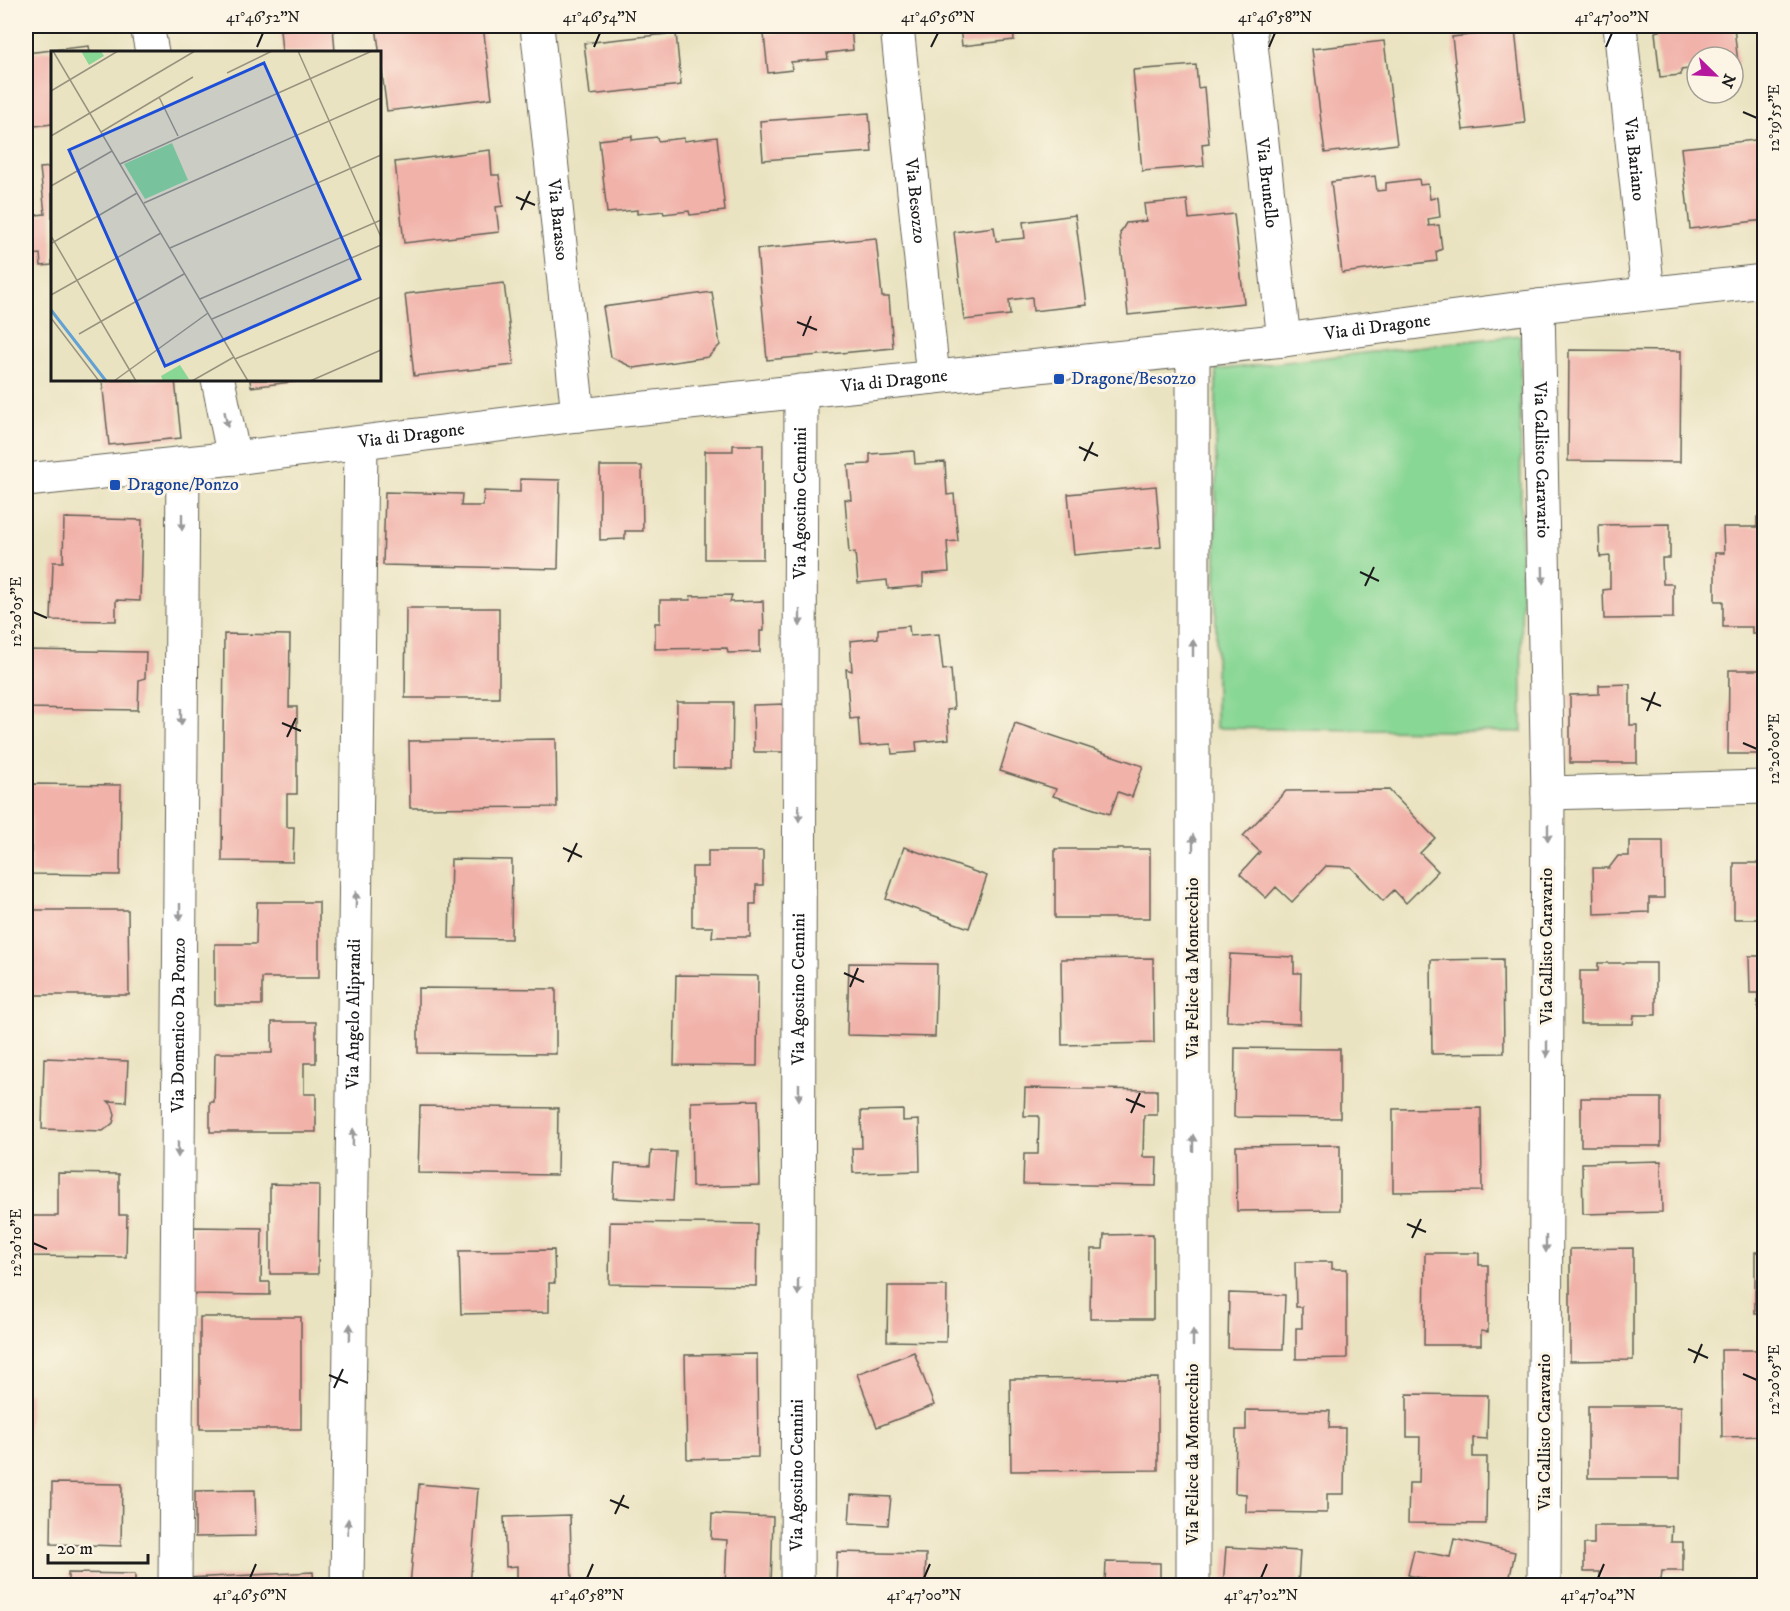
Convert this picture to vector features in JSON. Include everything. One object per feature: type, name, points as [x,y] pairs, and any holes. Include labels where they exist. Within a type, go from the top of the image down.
[{"type":"street","points":[[147,26],[152,51]]},
{"type":"street","name":"Via Barasso","points":[[537,26],[578,415]]},
{"type":"street","name":"Via Besozzo","points":[[897,26],[933,377]]},
{"type":"street","name":"Via Brunello","points":[[1249,26],[1284,340]]},
{"type":"street","name":"Via Bariano","points":[[1620,26],[1648,293]]},
{"type":"street","name":"Via di Dragone","points":[[26,480],[234,458],[578,415],[1284,340],[1538,306],[1764,281]]},
{"type":"street","name":"Via Callisto Caravario","points":[[1538,306],[1548,793],[1544,1586]]},
{"type":"street","name":"Via Felice da Montecchio","points":[[1193,350],[1193,1586]]},
{"type":"street","points":[[218,381],[234,458]]},
{"type":"street","name":"Via Agostino Cennini","points":[[797,1586],[801,391]]},
{"type":"street","name":"Via Angelo Aliprandi","points":[[347,1586],[361,443]]},
{"type":"street","name":"Via Domenico Da Ponzo","points":[[175,1586],[183,464]]},
{"type":"street","points":[[1548,793],[1764,787]]},
{"type":"green space","points":[[1520,335],[1522,732],[1216,728],[1216,370]]},
{"type":"building","points":[[333,26],[335,51],[282,51],[280,30]]},
{"type":"building","points":[[376,26],[483,26],[492,98],[387,111]]},
{"type":"building","points":[[784,26],[851,26],[853,50],[827,53],[828,59],[791,62],[792,70],[768,73],[764,34],[785,33]]},
{"type":"building","points":[[960,26],[1013,26],[1014,40],[962,46]]},
{"type":"building","points":[[1140,26],[1171,26],[1171,27],[1140,30]]},
{"type":"building","points":[[1660,26],[1734,27],[1736,45],[1685,45],[1685,70],[1681,70],[1681,75],[1660,77],[1655,32],[1660,31]]},
{"type":"building","points":[[1515,30],[1525,123],[1463,130],[1452,37]]},
{"type":"building","points":[[676,33],[681,85],[590,95],[584,43]]},
{"type":"building","points":[[1384,41],[1397,144],[1325,153],[1312,49]]},
{"type":"building","points":[[89,46],[90,51],[51,51],[51,124],[26,127],[26,53]]},
{"type":"building","points":[[1196,65],[1198,88],[1204,87],[1209,143],[1202,144],[1204,166],[1142,171],[1133,70]]},
{"type":"building","points":[[869,113],[872,152],[763,160],[760,121]]},
{"type":"building","points":[[632,136],[632,140],[657,137],[658,141],[717,137],[725,211],[690,215],[689,211],[664,214],[663,211],[637,214],[637,210],[607,213],[599,140]]},
{"type":"building","points":[[1764,139],[1764,220],[1690,229],[1681,148]]},
{"type":"building","points":[[490,150],[492,175],[499,175],[503,206],[496,207],[499,232],[404,243],[395,162]]},
{"type":"building","points":[[51,167],[51,265],[41,266],[40,254],[30,255],[26,216],[45,214],[40,168]]},
{"type":"building","points":[[1375,176],[1377,191],[1386,190],[1386,183],[1419,179],[1420,185],[1428,184],[1430,199],[1438,197],[1440,217],[1428,219],[1429,226],[1439,225],[1442,249],[1436,252],[1437,261],[1342,273],[1331,182]]},
{"type":"building","points":[[1187,200],[1189,219],[1234,214],[1244,303],[1128,315],[1120,233],[1126,223],[1146,221],[1144,204]]},
{"type":"building","points":[[1075,215],[1087,305],[1033,311],[1032,297],[1009,300],[1010,315],[964,320],[954,232],[994,227],[996,241],[1025,238],[1023,222]]},
{"type":"building","points":[[876,238],[882,297],[889,297],[893,348],[767,360],[757,249]]},
{"type":"building","points":[[504,283],[514,365],[414,376],[405,294]]},
{"type":"building","points":[[712,292],[720,345],[708,357],[634,368],[611,357],[603,307]]},
{"type":"building","points":[[1569,350],[1681,351],[1680,462],[1568,461]]},
{"type":"building","points":[[102,381],[175,381],[181,438],[109,445]]},
{"type":"building","points":[[250,381],[299,381],[251,387]]},
{"type":"building","points":[[733,445],[763,445],[763,559],[705,559],[705,451],[733,451]]},
{"type":"building","points":[[914,451],[915,464],[945,462],[947,495],[954,494],[958,541],[947,542],[949,572],[923,574],[923,586],[888,589],[887,580],[858,583],[855,552],[849,553],[845,499],[851,500],[848,465],[870,464],[870,454]]},
{"type":"building","points":[[600,466],[642,466],[643,531],[625,531],[625,539],[600,540]]},
{"type":"building","points":[[520,479],[560,480],[558,569],[383,565],[385,492],[462,494],[461,506],[483,506],[484,491],[520,492]]},
{"type":"building","points":[[1156,486],[1161,547],[1074,555],[1068,494]]},
{"type":"building","points":[[1757,517],[1764,517],[1764,634],[1752,634],[1752,627],[1723,627],[1723,601],[1715,601],[1715,553],[1724,553],[1723,527],[1757,527]]},
{"type":"building","points":[[64,518],[142,520],[140,601],[116,600],[116,621],[51,620],[53,562],[63,562]]},
{"type":"building","points":[[1670,524],[1670,558],[1662,558],[1663,584],[1673,584],[1673,618],[1604,619],[1603,590],[1610,589],[1610,556],[1600,557],[1599,525]]},
{"type":"building","points":[[732,595],[730,602],[763,601],[764,631],[760,631],[760,652],[728,653],[727,648],[655,649],[655,623],[660,623],[660,600],[691,600],[690,596]]},
{"type":"building","points":[[406,608],[499,608],[499,698],[405,698]]},
{"type":"building","points":[[909,626],[910,636],[939,634],[943,670],[951,669],[954,709],[947,710],[949,739],[916,742],[917,752],[892,754],[891,744],[860,746],[858,718],[850,719],[846,669],[852,671],[850,641],[878,638],[878,629]]},
{"type":"building","points":[[224,634],[290,635],[289,707],[297,707],[297,794],[287,794],[287,827],[294,827],[293,862],[222,861]]},
{"type":"building","points":[[26,650],[146,652],[145,678],[139,680],[138,710],[26,708]]},
{"type":"building","points":[[1729,670],[1764,670],[1764,754],[1728,754]]},
{"type":"building","points":[[1630,684],[1630,725],[1637,725],[1637,763],[1570,763],[1570,695],[1599,694],[1599,685]]},
{"type":"building","points":[[677,702],[733,702],[732,769],[676,768]]},
{"type":"building","points":[[785,704],[786,752],[754,752],[753,705]]},
{"type":"building","points":[[1015,723],[1143,766],[1132,797],[1118,792],[1110,814],[1053,796],[1056,789],[1000,771]]},
{"type":"building","points":[[556,739],[557,807],[410,808],[409,741]]},
{"type":"building","points":[[31,784],[121,785],[120,875],[31,874]]},
{"type":"building","points":[[1389,790],[1435,838],[1420,853],[1438,871],[1406,903],[1394,890],[1383,901],[1351,867],[1326,866],[1292,902],[1276,887],[1266,898],[1240,874],[1260,852],[1243,836],[1286,791]]},
{"type":"building","points":[[1629,841],[1663,841],[1664,898],[1649,898],[1649,912],[1594,914],[1593,868],[1609,868],[1618,856],[1629,856]]},
{"type":"building","points":[[904,847],[987,876],[969,928],[886,899]]},
{"type":"building","points":[[1055,849],[1150,849],[1150,918],[1055,918]]},
{"type":"building","points":[[708,851],[763,851],[763,885],[756,885],[756,904],[750,904],[750,937],[712,937],[713,927],[692,927],[692,867],[708,867]]},
{"type":"building","points":[[451,859],[512,860],[511,939],[449,938]]},
{"type":"building","points":[[1734,863],[1764,863],[1764,919],[1734,919]]},
{"type":"building","points":[[257,902],[319,902],[319,978],[262,978],[262,1005],[215,1005],[215,944],[256,944]]},
{"type":"building","points":[[26,910],[128,910],[129,995],[26,995]]},
{"type":"building","points":[[1230,954],[1294,957],[1294,973],[1301,973],[1300,1024],[1227,1021]]},
{"type":"building","points":[[1749,956],[1764,956],[1764,1010],[1758,1010],[1758,993],[1750,993]]},
{"type":"building","points":[[1153,958],[1154,1043],[1062,1045],[1061,959]]},
{"type":"building","points":[[1503,959],[1504,1053],[1432,1054],[1431,960]]},
{"type":"building","points":[[849,963],[937,964],[935,1037],[847,1035]]},
{"type":"building","points":[[1598,963],[1656,963],[1656,1015],[1634,1015],[1633,1024],[1580,1024],[1580,971],[1598,971]]},
{"type":"building","points":[[676,975],[758,976],[757,1066],[674,1065]]},
{"type":"building","points":[[418,988],[556,989],[556,1054],[418,1053]]},
{"type":"building","points":[[272,1022],[316,1022],[316,1063],[304,1063],[304,1094],[316,1094],[316,1132],[210,1132],[210,1102],[214,1102],[215,1053],[272,1053]]},
{"type":"building","points":[[1235,1048],[1340,1049],[1340,1118],[1234,1117]]},
{"type":"building","points":[[44,1058],[128,1061],[126,1102],[108,1101],[115,1115],[113,1123],[103,1131],[42,1129]]},
{"type":"building","points":[[1025,1088],[1157,1090],[1157,1115],[1144,1115],[1143,1157],[1157,1157],[1156,1186],[1023,1184],[1024,1154],[1038,1154],[1039,1116],[1024,1116]]},
{"type":"building","points":[[1581,1098],[1661,1098],[1661,1146],[1581,1146]]},
{"type":"building","points":[[758,1100],[760,1185],[692,1187],[691,1102]]},
{"type":"building","points":[[420,1106],[558,1108],[557,1175],[418,1173]]},
{"type":"building","points":[[1481,1108],[1482,1191],[1393,1192],[1393,1109]]},
{"type":"building","points":[[903,1110],[903,1121],[919,1120],[920,1171],[853,1173],[852,1148],[862,1148],[861,1111]]},
{"type":"building","points":[[1760,1126],[1764,1128],[1764,1164],[1760,1161]]},
{"type":"building","points":[[1340,1145],[1340,1210],[1237,1211],[1236,1146]]},
{"type":"building","points":[[651,1151],[676,1152],[673,1201],[613,1198],[615,1164],[650,1166]]},
{"type":"building","points":[[1661,1161],[1662,1212],[1583,1214],[1582,1163]]},
{"type":"building","points":[[58,1173],[119,1174],[119,1215],[127,1215],[126,1257],[26,1256],[26,1216],[58,1216]]},
{"type":"building","points":[[270,1184],[319,1185],[318,1274],[270,1274]]},
{"type":"building","points":[[610,1222],[757,1224],[756,1286],[609,1284]]},
{"type":"building","points":[[193,1227],[262,1228],[261,1282],[270,1282],[270,1295],[192,1294]]},
{"type":"building","points":[[1153,1234],[1153,1319],[1090,1319],[1091,1249],[1103,1249],[1104,1235]]},
{"type":"building","points":[[1633,1248],[1633,1360],[1570,1361],[1570,1249]]},
{"type":"building","points":[[554,1250],[555,1283],[549,1283],[549,1312],[461,1314],[459,1251]]},
{"type":"building","points":[[1755,1252],[1764,1252],[1764,1314],[1755,1314]]},
{"type":"building","points":[[1425,1253],[1479,1253],[1479,1265],[1488,1265],[1488,1332],[1481,1331],[1481,1345],[1424,1345]]},
{"type":"building","points":[[1295,1262],[1332,1262],[1332,1269],[1347,1269],[1347,1358],[1296,1359],[1296,1328],[1302,1328],[1302,1307],[1296,1307]]},
{"type":"building","points":[[888,1286],[947,1286],[946,1342],[887,1341]]},
{"type":"building","points":[[1229,1293],[1285,1295],[1283,1349],[1228,1348]]},
{"type":"building","points":[[200,1317],[301,1317],[301,1429],[200,1429]]},
{"type":"building","points":[[1721,1350],[1764,1350],[1764,1436],[1722,1437]]},
{"type":"building","points":[[914,1352],[934,1405],[877,1427],[857,1374]]},
{"type":"building","points":[[757,1354],[758,1457],[687,1459],[685,1355]]},
{"type":"building","points":[[1158,1378],[1158,1470],[1011,1471],[1010,1379]]},
{"type":"building","points":[[26,1393],[31,1393],[27,1436],[26,1436]]},
{"type":"building","points":[[1407,1394],[1488,1395],[1487,1439],[1473,1438],[1473,1457],[1487,1457],[1486,1524],[1408,1523],[1409,1483],[1419,1483],[1420,1437],[1407,1437]]},
{"type":"building","points":[[1588,1406],[1681,1406],[1680,1478],[1588,1478]]},
{"type":"building","points":[[1246,1410],[1330,1411],[1329,1428],[1345,1428],[1344,1494],[1327,1494],[1327,1513],[1246,1512],[1246,1494],[1235,1493],[1236,1430],[1246,1430]]},
{"type":"building","points":[[52,1483],[122,1484],[121,1546],[51,1544]]},
{"type":"building","points":[[419,1484],[478,1489],[470,1586],[410,1586]]},
{"type":"building","points":[[255,1490],[256,1536],[195,1537],[195,1491]]},
{"type":"building","points":[[851,1495],[891,1497],[888,1525],[849,1523]]},
{"type":"building","points":[[712,1514],[773,1517],[771,1586],[725,1586],[727,1540],[711,1539]]},
{"type":"building","points":[[570,1515],[572,1586],[517,1586],[517,1566],[506,1567],[504,1517]]},
{"type":"building","points":[[1594,1526],[1672,1526],[1671,1542],[1683,1542],[1683,1571],[1662,1571],[1661,1580],[1600,1580],[1600,1572],[1584,1572],[1584,1544],[1594,1544]]},
{"type":"building","points":[[1454,1539],[1515,1552],[1508,1586],[1451,1586],[1408,1575],[1414,1550],[1450,1557]]},
{"type":"building","points":[[1226,1547],[1300,1551],[1298,1583],[1303,1583],[1303,1586],[1223,1586]]},
{"type":"building","points":[[837,1552],[926,1554],[925,1586],[836,1586]]},
{"type":"building","points":[[1106,1562],[1160,1563],[1160,1586],[1091,1586],[1091,1583],[1105,1583]]},
{"type":"building","points":[[313,1572],[314,1586],[187,1586],[187,1578]]},
{"type":"building","points":[[68,1573],[135,1574],[135,1586],[68,1586]]},
{"type":"place","name":"Dragone/Besozzo","points":[[1059,379]]},
{"type":"place","name":"Dragone/Ponzo","points":[[115,485]]}]
